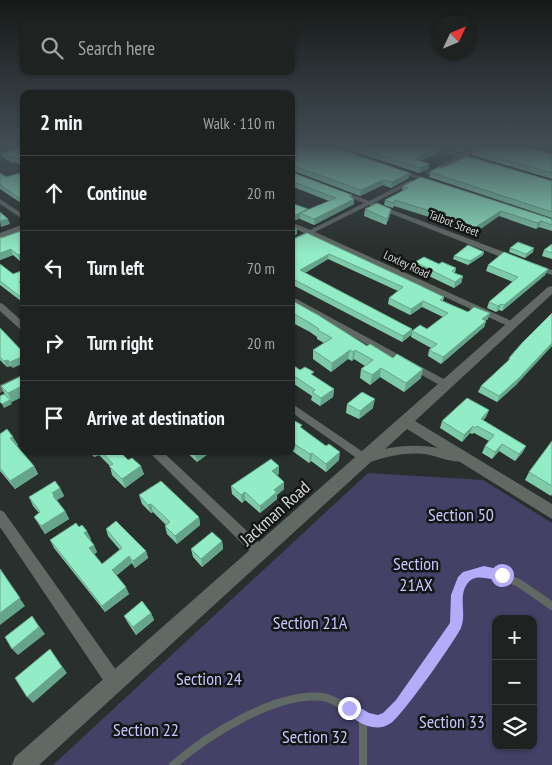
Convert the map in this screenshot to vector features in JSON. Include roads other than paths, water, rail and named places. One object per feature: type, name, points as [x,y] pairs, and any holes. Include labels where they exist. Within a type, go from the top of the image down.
[{"type":"street","points":[[295,240],[413,182]]},
{"type":"street","points":[[431,182],[438,184]]},
{"type":"street","name":"Talbot Street","points":[[335,190],[552,273]]},
{"type":"street","points":[[0,202],[20,215]]},
{"type":"street","name":"Loxley Road","points":[[295,226],[513,325]]},
{"type":"street","points":[[0,236],[20,228]]},
{"type":"street","name":"Jackman Road","points":[[23,765],[552,289]]},
{"type":"street","points":[[295,300],[447,385]]},
{"type":"street","points":[[0,306],[20,324]]},
{"type":"street","points":[[0,389],[20,380]]},
{"type":"street","points":[[295,410],[365,459],[383,453],[410,448],[448,454],[482,469]]},
{"type":"street","points":[[406,422],[552,512]]},
{"type":"street","points":[[158,455],[260,552]]},
{"type":"street","points":[[0,516],[115,682]]},
{"type":"lane","points":[[172,765],[207,738],[227,726],[250,715],[302,700],[322,697],[334,699],[363,717],[372,720],[387,718],[400,704],[456,625],[458,587],[467,576],[484,571],[502,575],[538,594],[552,606]]},
{"type":"lane","points":[[363,717],[363,765]]},
{"type":"park label","name":"Section 50","points":[[461,514]]},
{"type":"park label","name":"Section 21AX","points":[[416,573]]},
{"type":"park label","name":"Section 21A","points":[[310,622]]},
{"type":"park label","name":"Section 24","points":[[209,678]]},
{"type":"park label","name":"Section 33","points":[[452,721]]},
{"type":"park label","name":"Section 22","points":[[146,729]]},
{"type":"park label","name":"Section 32","points":[[315,736]]}]
